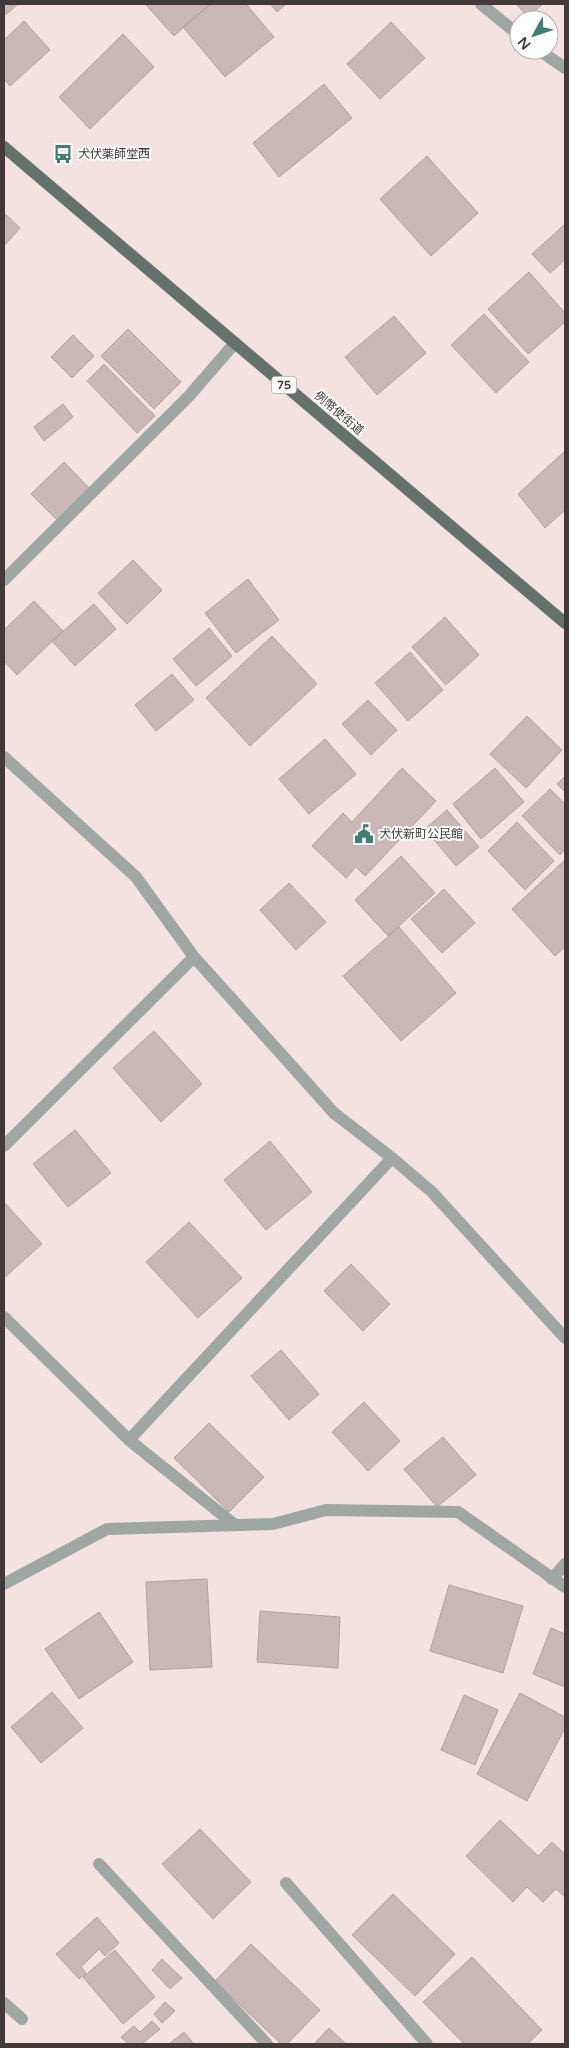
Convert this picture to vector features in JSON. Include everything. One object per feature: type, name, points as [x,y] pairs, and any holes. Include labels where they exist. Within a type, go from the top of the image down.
[{"type":"main road","name":"例幣使街道","points":[[4,147],[565,623]]},
{"type":"street","points":[[481,4],[509,26]]},
{"type":"street","points":[[553,60],[565,68]]},
{"type":"street","points":[[4,580],[189,396],[235,343]]},
{"type":"street","points":[[4,757],[136,877],[194,957],[334,1113],[432,1192],[565,1338]]},
{"type":"street","points":[[4,1146],[194,957]]},
{"type":"street","points":[[129,1440],[392,1158]]},
{"type":"street","points":[[4,1317],[129,1440],[235,1525]]},
{"type":"street","points":[[4,1584],[107,1529],[273,1524],[326,1510],[458,1512],[565,1587]]},
{"type":"street","points":[[552,1579],[565,1564]]},
{"type":"street","points":[[99,1864],[268,2044]]},
{"type":"street","points":[[286,1884],[427,2044]]},
{"type":"street","points":[[4,2003],[22,2019]]},
{"type":"building","points":[[4,4],[18,4],[4,16]]},
{"type":"building","points":[[147,4],[210,4],[174,36]]},
{"type":"building","points":[[211,4],[246,4],[274,37],[225,77],[183,27]]},
{"type":"building","points":[[270,4],[286,4],[277,12]]},
{"type":"building","points":[[516,4],[543,4],[536,10],[522,10]]},
{"type":"building","points":[[24,21],[50,50],[10,86],[4,79],[4,40]]},
{"type":"building","points":[[391,22],[425,58],[380,99],[347,64]]},
{"type":"building","points":[[123,34],[154,67],[90,129],[59,97]]},
{"type":"building","points":[[324,84],[352,118],[279,177],[253,143]]},
{"type":"building","points":[[427,156],[478,213],[431,256],[380,199]]},
{"type":"building","points":[[4,213],[20,228],[4,246]]},
{"type":"building","points":[[565,224],[565,260],[550,273],[532,254]]},
{"type":"building","points":[[529,272],[565,313],[565,322],[528,354],[488,309]]},
{"type":"building","points":[[484,314],[529,362],[496,393],[451,345]]},
{"type":"building","points":[[394,316],[426,353],[377,395],[345,357]]},
{"type":"building","points":[[128,329],[181,382],[154,409],[101,356]]},
{"type":"building","points":[[73,335],[94,356],[72,378],[51,357]]},
{"type":"building","points":[[104,364],[155,416],[137,433],[87,381]]},
{"type":"building","points":[[63,404],[73,417],[44,441],[34,427]]},
{"type":"building","points":[[565,451],[565,510],[545,528],[518,494]]},
{"type":"building","points":[[64,462],[94,493],[62,525],[31,494]]},
{"type":"building","points":[[133,560],[162,590],[127,624],[98,593]]},
{"type":"building","points":[[248,579],[279,620],[236,653],[205,613]]},
{"type":"building","points":[[34,601],[63,631],[17,675],[4,661],[4,630]]},
{"type":"building","points":[[94,604],[116,629],[75,666],[52,641]]},
{"type":"building","points":[[445,617],[479,655],[446,685],[412,647]]},
{"type":"building","points":[[209,628],[232,656],[196,686],[173,659]]},
{"type":"building","points":[[272,636],[317,684],[250,746],[206,698]]},
{"type":"building","points":[[410,652],[443,690],[408,721],[375,683]]},
{"type":"building","points":[[172,674],[194,700],[156,731],[135,705]]},
{"type":"building","points":[[368,700],[397,730],[371,755],[342,724]]},
{"type":"building","points":[[527,716],[562,750],[526,788],[490,754]]},
{"type":"building","points":[[325,739],[356,774],[309,814],[279,779]]},
{"type":"building","name":"犬伏新町公民館","points":[[402,768],[436,801],[365,876],[356,867],[346,878],[312,846],[343,813],[352,822]]},
{"type":"building","points":[[495,768],[524,802],[481,839],[453,804]]},
{"type":"building","points":[[565,776],[565,792],[557,784]]},
{"type":"building","points":[[550,789],[565,804],[565,849],[560,855],[522,816]]},
{"type":"building","points":[[447,810],[479,847],[456,866],[425,829]]},
{"type":"building","points":[[517,822],[554,861],[525,890],[488,851]]},
{"type":"building","points":[[401,856],[435,893],[388,936],[355,900]]},
{"type":"building","points":[[565,860],[565,947],[555,956],[512,909]]},
{"type":"building","points":[[289,883],[326,922],[296,950],[260,910]]},
{"type":"building","points":[[444,889],[475,923],[442,953],[411,919]]},
{"type":"building","points":[[399,927],[456,993],[401,1041],[343,976]]},
{"type":"building","points":[[154,1031],[202,1084],[161,1122],[113,1068]]},
{"type":"building","points":[[75,1130],[111,1173],[68,1207],[33,1164]]},
{"type":"building","points":[[270,1141],[312,1192],[266,1230],[224,1180]]},
{"type":"building","points":[[4,1202],[42,1244],[5,1277],[4,1276]]},
{"type":"building","points":[[189,1222],[242,1278],[198,1318],[146,1262]]},
{"type":"building","points":[[351,1264],[390,1304],[363,1331],[324,1291]]},
{"type":"building","points":[[281,1350],[319,1394],[289,1420],[251,1376]]},
{"type":"building","points":[[364,1402],[400,1441],[368,1471],[332,1432]]},
{"type":"building","points":[[209,1423],[264,1477],[229,1512],[174,1458]]},
{"type":"building","points":[[443,1437],[476,1475],[437,1507],[404,1469]]},
{"type":"building","points":[[207,1579],[212,1667],[150,1670],[146,1582]]},
{"type":"building","points":[[449,1585],[523,1606],[503,1673],[430,1651]]},
{"type":"building","points":[[260,1611],[340,1617],[338,1668],[257,1662]]},
{"type":"building","points":[[99,1612],[133,1662],[79,1699],[45,1649]]},
{"type":"building","points":[[551,1628],[565,1634],[565,1687],[533,1674]]},
{"type":"building","points":[[52,1692],[83,1728],[41,1763],[11,1727]]},
{"type":"building","points":[[520,1693],[565,1717],[565,1728],[527,1801],[477,1774]]},
{"type":"building","points":[[464,1695],[498,1710],[475,1765],[441,1750]]},
{"type":"building","points":[[500,1820],[538,1856],[552,1842],[565,1854],[565,1897],[556,1889],[543,1902],[527,1887],[513,1902],[466,1856]]},
{"type":"building","points":[[200,1829],[251,1882],[213,1919],[162,1864]]},
{"type":"building","points":[[393,1894],[455,1954],[415,1996],[352,1935]]},
{"type":"building","points":[[97,1917],[119,1943],[105,1956],[99,1949],[81,1967],[86,1973],[79,1979],[56,1954]]},
{"type":"building","points":[[251,1944],[320,2010],[287,2044],[281,2044],[215,1981]]},
{"type":"building","points":[[115,1950],[155,1997],[123,2024],[83,1977]]},
{"type":"building","points":[[472,1957],[542,2030],[528,2044],[464,2044],[423,2002]]},
{"type":"building","points":[[162,1959],[182,1978],[170,1989],[152,1970]]},
{"type":"building","points":[[165,2002],[175,2011],[162,2023],[154,2014]]},
{"type":"building","points":[[152,2021],[160,2029],[142,2044],[128,2044],[121,2037],[134,2026],[140,2032]]},
{"type":"building","points":[[329,2028],[346,2044],[314,2044]]},
{"type":"building","points":[[184,2032],[194,2044],[169,2044]]},
{"type":"place","name":"犬伏薬師堂西","points":[[63,154]]},
{"type":"place","name":"犬伏新町公民館","points":[[364,834]]}]
